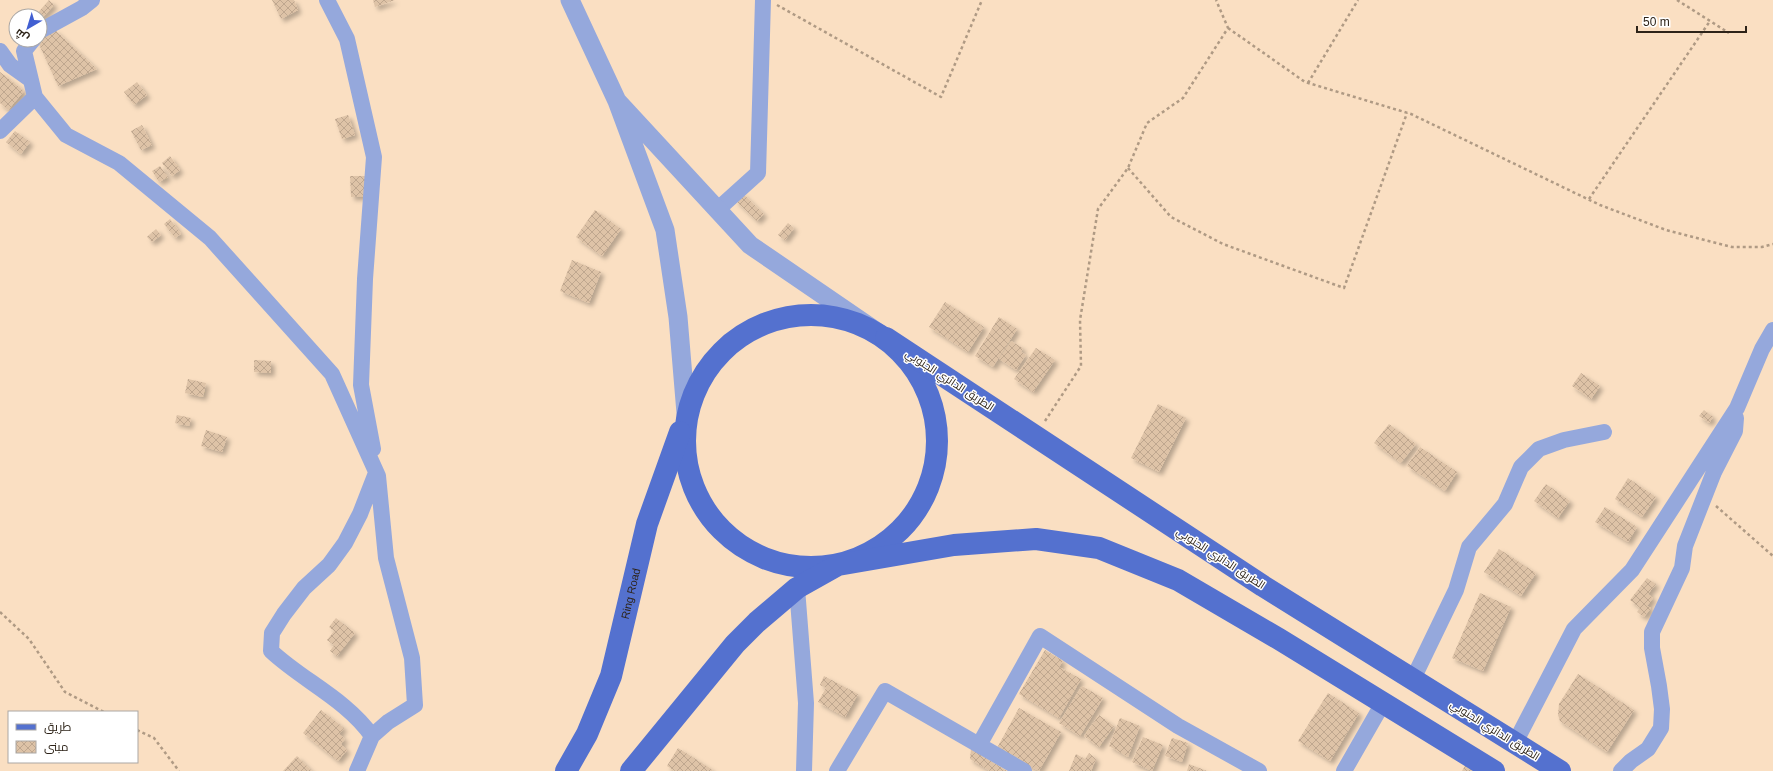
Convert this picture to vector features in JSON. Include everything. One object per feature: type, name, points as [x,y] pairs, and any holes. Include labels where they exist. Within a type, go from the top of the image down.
[{"type":"main road","name":"Ring Road","points":[[566,771],[587,734],[611,676],[647,524],[686,413],[702,375],[729,343],[765,322],[806,314],[848,320],[886,338]]},
{"type":"main road","points":[[631,771],[735,644],[757,622],[797,588],[838,565],[876,550],[908,523],[929,488],[938,447],[933,406],[915,368],[886,338]]},
{"type":"main road","name":"الطريق الدائري الجنوبي","points":[[886,338],[1263,586],[1560,771]]},
{"type":"main road","points":[[686,413],[684,455],[696,496],[721,530],[755,555],[796,567],[838,565],[954,545],[1036,539],[1099,548],[1178,580],[1494,771]]},
{"type":"street","points":[[48,26],[82,8],[92,0]]},
{"type":"street","points":[[327,0],[347,39],[374,157],[365,279],[360,385],[377,474],[386,558],[412,658],[415,705],[388,722],[372,736],[357,771]]},
{"type":"street","points":[[570,0],[618,100],[665,230],[678,317],[686,413]]},
{"type":"street","points":[[717,210],[758,173],[768,2]]},
{"type":"street","points":[[26,48],[24,51],[35,97],[66,134],[119,163],[210,238],[332,374],[377,474],[360,514],[344,543],[329,565],[304,588],[284,614],[272,633],[271,652],[287,666],[349,710],[359,719],[372,736]]},
{"type":"street","points":[[0,51],[10,65],[31,80]]},
{"type":"street","points":[[0,131],[35,97]]},
{"type":"street","points":[[618,100],[750,246],[886,338]]},
{"type":"street","points":[[1515,743],[1574,629],[1632,570],[1737,408],[1762,349],[1773,330]]},
{"type":"street","points":[[1622,771],[1631,761],[1648,749],[1662,728],[1662,709],[1652,648],[1652,632],[1682,568],[1685,546],[1714,472],[1735,431],[1737,408]]},
{"type":"street","points":[[1413,679],[1456,590],[1469,547],[1505,504],[1521,467],[1538,450],[1564,440],[1604,432]]},
{"type":"street","points":[[797,588],[806,703],[804,771]]},
{"type":"street","points":[[980,745],[1040,636],[1178,726],[1259,771]]},
{"type":"street","points":[[837,771],[885,691],[1024,771]]},
{"type":"street","points":[[1344,771],[1383,703]]},
{"type":"path","points":[[768,2],[941,97],[982,0]]},
{"type":"path","points":[[1216,0],[1228,28],[1308,83],[1407,113],[1589,199],[1666,230],[1732,247],[1762,247],[1773,244]]},
{"type":"path","points":[[1308,83],[1358,0]]},
{"type":"path","points":[[1677,0],[1730,33]]},
{"type":"path","points":[[1589,199],[1710,21]]},
{"type":"path","points":[[1035,436],[1081,366],[1080,320],[1098,209],[1128,168],[1147,123],[1183,98],[1228,28]]},
{"type":"path","points":[[1128,168],[1171,217],[1223,244],[1344,288],[1407,113]]},
{"type":"path","points":[[1706,495],[1721,511],[1773,556]]},
{"type":"path","points":[[0,612],[29,639],[65,692],[102,711]]},
{"type":"path","points":[[138,730],[154,738],[179,771]]},
{"type":"building","points":[[49,0],[54,5],[48,11],[48,8],[42,8]]},
{"type":"building","points":[[272,0],[294,0],[298,10],[281,19]]},
{"type":"building","points":[[373,0],[395,0],[375,7]]},
{"type":"building","points":[[55,30],[97,69],[58,86],[41,48],[48,48],[48,34]]},
{"type":"building","points":[[0,72],[24,91],[8,110],[0,103]]},
{"type":"building","points":[[137,82],[147,95],[134,105],[124,92]]},
{"type":"building","points":[[348,115],[355,135],[342,139],[335,119]]},
{"type":"building","points":[[142,125],[152,145],[141,150],[131,131]]},
{"type":"building","points":[[15,131],[30,142],[21,154],[6,142]]},
{"type":"building","points":[[170,156],[180,170],[172,176],[162,163]]},
{"type":"building","points":[[160,166],[168,177],[159,182],[152,171]]},
{"type":"building","points":[[350,176],[366,176],[367,196],[351,197]]},
{"type":"building","points":[[742,193],[764,214],[757,221],[735,200]]},
{"type":"building","points":[[595,210],[621,229],[602,256],[576,237]]},
{"type":"building","points":[[170,219],[181,234],[175,238],[164,224]]},
{"type":"building","points":[[788,223],[794,228],[785,240],[778,235]]},
{"type":"building","points":[[156,229],[161,235],[152,242],[147,237]]},
{"type":"building","points":[[572,260],[601,272],[589,303],[560,291]]},
{"type":"building","points":[[945,302],[984,327],[968,352],[929,327]]},
{"type":"building","points":[[999,317],[1017,329],[993,367],[975,356]]},
{"type":"building","points":[[1011,341],[1023,348],[1021,352],[1026,355],[1016,370],[999,359]]},
{"type":"building","points":[[1036,348],[1055,360],[1033,392],[1014,379]]},
{"type":"building","points":[[254,360],[271,361],[271,373],[254,372]]},
{"type":"building","points":[[1581,373],[1600,386],[1591,399],[1572,386]]},
{"type":"building","points":[[188,379],[206,383],[203,397],[185,393]]},
{"type":"building","points":[[1158,404],[1186,418],[1159,472],[1131,458]]},
{"type":"building","points":[[1704,410],[1713,417],[1709,423],[1699,416]]},
{"type":"building","points":[[177,415],[191,418],[189,426],[175,423]]},
{"type":"building","points":[[1389,424],[1416,444],[1401,463],[1374,443]]},
{"type":"building","points":[[206,430],[227,437],[222,452],[201,446]]},
{"type":"building","points":[[1420,447],[1457,472],[1445,491],[1407,466]]},
{"type":"building","points":[[1628,478],[1656,497],[1642,517],[1615,499]]},
{"type":"building","points":[[1546,484],[1570,501],[1558,518],[1534,501]]},
{"type":"building","points":[[1605,507],[1637,527],[1628,542],[1595,522]]},
{"type":"building","points":[[1499,549],[1536,573],[1521,596],[1484,572]]},
{"type":"building","points":[[1647,578],[1656,584],[1648,594],[1653,598],[1647,606],[1651,608],[1644,617],[1637,612],[1640,608],[1630,600]]},
{"type":"building","points":[[1480,593],[1511,607],[1483,671],[1452,658]]},
{"type":"building","points":[[336,618],[355,633],[337,656],[330,651],[334,645],[327,640],[334,631],[329,627]]},
{"type":"building","points":[[1045,650],[1063,661],[1059,667],[1081,679],[1059,718],[1019,694]]},
{"type":"building","points":[[1578,674],[1634,710],[1607,752],[1560,721],[1558,715],[1559,704]]},
{"type":"building","points":[[824,676],[858,694],[845,717],[818,702],[826,688],[820,685]]},
{"type":"building","points":[[1082,686],[1103,698],[1080,736],[1059,723]]},
{"type":"building","points":[[1328,693],[1359,713],[1330,761],[1298,741]]},
{"type":"building","points":[[1019,708],[1061,732],[1039,771],[997,748]]},
{"type":"building","points":[[321,710],[344,728],[339,734],[345,739],[341,744],[347,750],[338,761],[303,733]]},
{"type":"building","points":[[1099,715],[1114,726],[1099,747],[1084,736]]},
{"type":"building","points":[[1120,718],[1140,726],[1128,757],[1109,746]]},
{"type":"building","points":[[1143,737],[1163,745],[1152,771],[1132,762]]},
{"type":"building","points":[[1172,738],[1188,743],[1182,762],[1165,756]]},
{"type":"building","points":[[678,748],[713,770],[675,771],[667,766]]},
{"type":"building","points":[[971,749],[1007,771],[990,771],[970,759]]},
{"type":"building","points":[[1089,753],[1096,759],[1091,771],[1069,771],[1076,754],[1085,759]]},
{"type":"building","points":[[297,756],[312,771],[283,771]]},
{"type":"building","points":[[1468,761],[1484,771],[1462,771]]},
{"type":"building","points":[[1189,764],[1207,771],[1187,771]]}]
